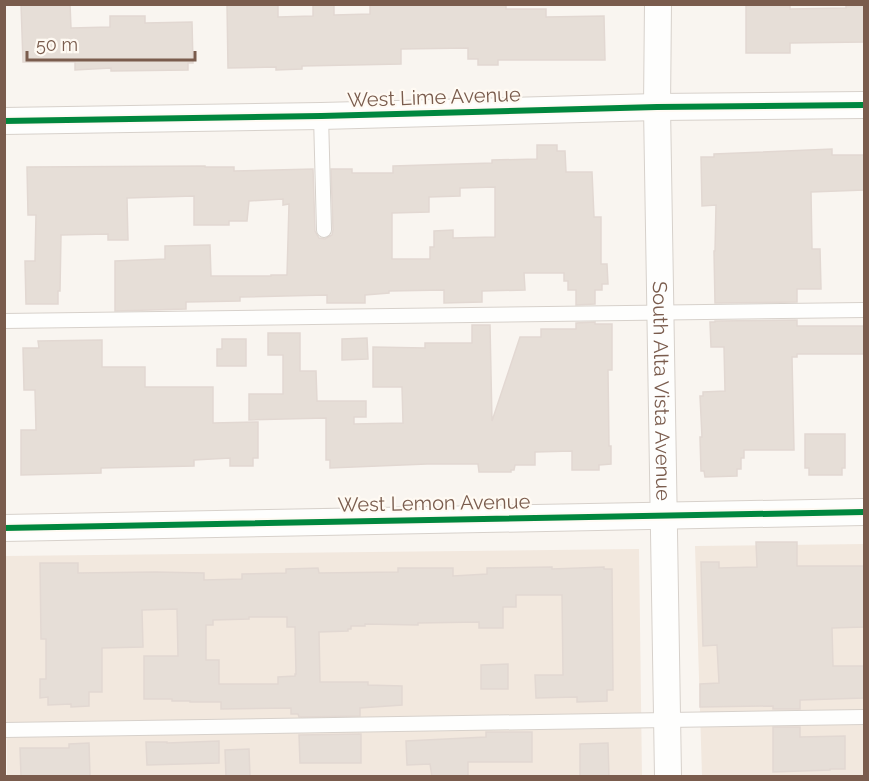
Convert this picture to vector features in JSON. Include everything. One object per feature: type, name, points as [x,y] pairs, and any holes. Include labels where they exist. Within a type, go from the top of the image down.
[{"type":"street","name":"South Alta Vista Avenue","points":[[658,4],[657,107],[668,777]]},
{"type":"street","name":"West Lime Avenue","points":[[4,121],[657,107],[864,105]]},
{"type":"street","name":"West Lemon Avenue","points":[[4,528],[864,512]]},
{"type":"lane","points":[[321,116],[324,230]]},
{"type":"lane","points":[[4,321],[864,310]]},
{"type":"lane","points":[[4,730],[864,717]]},
{"type":"shaded area","points":[[864,544],[864,776],[702,776],[695,546]]},
{"type":"shaded area","points":[[639,549],[642,776],[7,776],[5,556]]},
{"type":"building","points":[[21,4],[70,4],[71,28],[110,27],[110,16],[145,16],[145,23],[192,22],[193,63],[188,63],[188,70],[111,71],[111,68],[75,70],[75,62],[23,62]]},
{"type":"building","points":[[227,4],[278,4],[278,17],[313,16],[313,4],[334,4],[334,15],[370,14],[370,5],[506,4],[506,9],[546,9],[546,17],[604,16],[605,60],[498,60],[498,65],[478,65],[478,59],[468,59],[468,48],[401,49],[401,64],[302,66],[302,69],[276,70],[276,67],[228,68]]},
{"type":"building","points":[[746,4],[790,4],[790,9],[846,8],[846,4],[864,4],[864,42],[790,43],[790,53],[746,53]]},
{"type":"building","points":[[537,145],[557,145],[557,151],[565,151],[566,172],[592,172],[594,217],[601,217],[601,264],[607,264],[608,284],[602,284],[602,290],[595,290],[595,304],[576,305],[576,290],[568,290],[568,281],[564,281],[564,273],[524,273],[525,290],[482,291],[482,302],[444,303],[444,290],[389,291],[389,293],[365,295],[365,303],[327,303],[327,295],[240,297],[240,301],[186,302],[186,309],[115,311],[115,261],[165,259],[165,246],[210,245],[211,276],[287,275],[289,204],[283,205],[283,199],[249,201],[247,221],[229,221],[229,225],[194,225],[194,196],[127,198],[128,240],[108,240],[108,234],[61,235],[58,304],[26,304],[25,261],[35,261],[36,215],[28,215],[27,167],[205,166],[234,167],[234,171],[313,169],[315,231],[319,238],[325,239],[332,235],[333,230],[331,169],[352,169],[352,173],[393,173],[393,166],[492,163],[492,160],[537,159]],"holes":[[[495,187],[495,237],[453,238],[453,230],[434,231],[434,247],[430,247],[430,259],[392,259],[392,213],[429,212],[429,197],[460,196],[460,188]]]},
{"type":"building","points":[[832,149],[832,155],[864,155],[864,190],[811,192],[812,249],[820,249],[821,289],[797,289],[797,302],[715,303],[716,205],[702,206],[701,157],[714,157],[714,154]]},
{"type":"building","points":[[797,320],[797,326],[864,326],[864,354],[797,354],[797,357],[792,357],[794,450],[744,450],[744,458],[741,458],[741,469],[737,469],[737,476],[705,477],[704,471],[701,471],[700,396],[703,396],[703,392],[725,391],[724,347],[711,347],[710,322]]},
{"type":"building","points":[[595,322],[595,324],[612,324],[612,370],[608,370],[611,464],[599,465],[599,470],[572,470],[572,451],[535,452],[535,465],[515,465],[511,472],[479,472],[478,464],[330,468],[330,460],[326,460],[326,418],[249,420],[249,394],[283,394],[283,355],[268,355],[268,333],[300,333],[300,371],[316,371],[317,401],[366,401],[366,417],[354,417],[354,424],[403,423],[402,387],[373,387],[373,347],[425,348],[425,343],[472,343],[472,325],[490,325],[492,421],[520,337],[541,337],[541,329],[576,329],[576,323]]},
{"type":"building","points":[[367,338],[368,359],[342,360],[342,339]]},
{"type":"building","points":[[222,339],[246,339],[246,366],[217,366],[217,349],[222,349]]},
{"type":"building","points":[[102,340],[102,367],[145,367],[145,387],[213,387],[213,423],[258,422],[258,458],[253,458],[253,466],[230,466],[230,458],[194,460],[194,466],[101,468],[101,473],[21,475],[21,430],[36,430],[35,390],[24,390],[23,348],[39,348],[38,341]]},
{"type":"building","points":[[805,434],[845,434],[845,468],[842,468],[842,475],[809,475],[809,468],[805,468]]},
{"type":"building","points":[[756,542],[797,542],[797,566],[864,566],[864,627],[832,628],[833,666],[864,666],[864,698],[800,700],[800,709],[773,709],[773,706],[700,707],[700,684],[719,683],[717,645],[703,646],[701,562],[719,562],[719,568],[757,567]]},
{"type":"building","points":[[40,563],[78,563],[78,573],[204,573],[204,580],[242,579],[242,574],[286,573],[286,569],[318,568],[319,573],[398,572],[398,568],[453,568],[453,576],[487,574],[487,568],[604,567],[604,569],[612,569],[613,690],[607,690],[607,701],[577,702],[577,697],[536,698],[535,675],[563,675],[562,595],[516,595],[516,607],[503,607],[503,628],[479,628],[479,622],[418,623],[418,625],[365,624],[365,626],[351,626],[348,631],[319,632],[320,682],[368,682],[368,685],[402,686],[402,705],[360,708],[360,716],[299,717],[298,714],[291,714],[291,708],[221,709],[221,702],[144,699],[144,656],[178,656],[177,609],[142,610],[143,647],[102,648],[102,692],[89,692],[89,706],[48,705],[48,697],[40,698],[40,679],[46,679],[46,639],[41,639]],"holes":[[[287,617],[287,627],[295,627],[295,676],[278,677],[278,684],[219,684],[219,660],[206,660],[206,625],[213,625],[213,620]]]},
{"type":"building","points":[[508,664],[508,689],[481,689],[481,665]]},
{"type":"building","points":[[773,727],[800,727],[800,737],[845,736],[845,769],[773,772]]},
{"type":"building","points":[[486,732],[532,732],[532,762],[468,762],[468,777],[432,777],[430,764],[407,765],[406,741],[486,737]]},
{"type":"building","points":[[361,734],[361,763],[300,763],[299,735]]},
{"type":"building","points":[[219,741],[219,763],[147,765],[146,742]]},
{"type":"building","points":[[89,743],[90,776],[21,776],[20,748],[69,748],[69,744]]},
{"type":"building","points":[[608,743],[609,777],[580,777],[580,744]]},
{"type":"building","points":[[249,749],[250,777],[226,777],[225,750]]},
{"type":"cycle path","points":[[4,121],[657,107],[864,105]]},
{"type":"cycle path","points":[[4,528],[864,512]]}]
